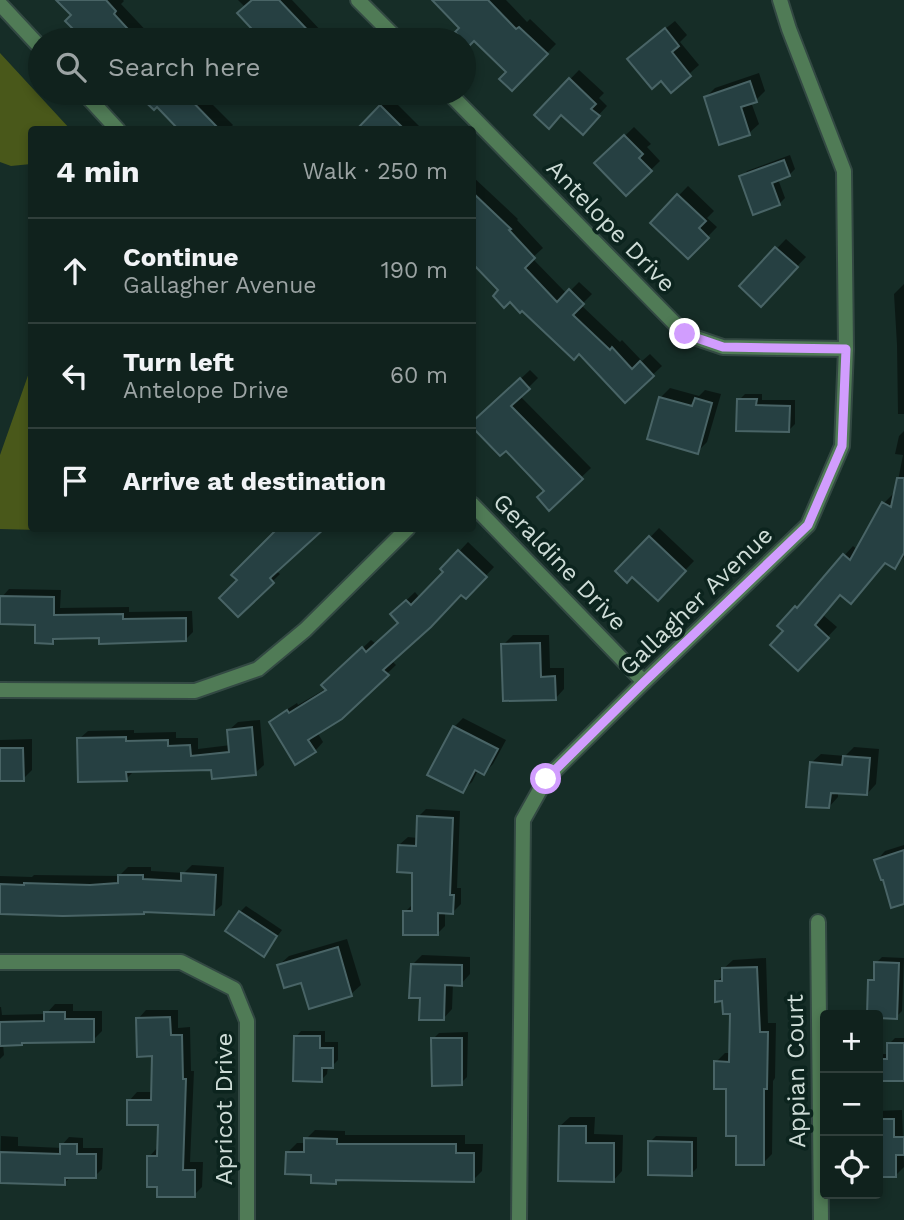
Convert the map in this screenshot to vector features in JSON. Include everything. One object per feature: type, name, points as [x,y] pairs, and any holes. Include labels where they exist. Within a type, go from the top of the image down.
[{"type":"street","points":[[358,0],[386,28]]},
{"type":"street","name":"Gallagher Avenue","points":[[519,1220],[523,820],[546,779],[808,525],[842,446],[846,349],[844,171],[780,0]]},
{"type":"street","points":[[0,4],[28,34]]},
{"type":"street","points":[[95,105],[114,126]]},
{"type":"street","name":"Antelope Drive","points":[[461,105],[685,334],[723,347],[846,349]]},
{"type":"street","name":"Geraldine Drive","points":[[476,508],[644,682]]},
{"type":"street","points":[[0,690],[195,691],[258,669],[305,630],[404,532]]},
{"type":"street","name":"Appian Court","points":[[818,922],[821,1220]]},
{"type":"street","name":"Apricot Drive","points":[[0,962],[181,962],[234,989],[247,1021],[247,1220]]},
{"type":"green space","points":[[0,53],[28,83],[28,105],[48,105],[67,126],[28,126],[28,164],[11,166],[0,162]]},
{"type":"green space","points":[[28,376],[28,530],[0,529],[0,455]]},
{"type":"building","points":[[56,0],[106,0],[127,28],[72,28],[65,21],[71,15]]},
{"type":"building","points":[[252,0],[279,0],[306,28],[251,28],[237,13]]},
{"type":"building","points":[[432,0],[488,0],[516,29],[519,27],[548,54],[512,91],[499,79],[506,72],[476,43],[476,28],[459,28]]},
{"type":"building","points":[[665,28],[679,46],[672,52],[691,76],[671,93],[661,81],[652,89],[627,59]]},
{"type":"building","points":[[569,78],[596,104],[591,109],[600,116],[583,135],[561,115],[549,129],[534,115]]},
{"type":"building","points":[[750,81],[757,102],[741,107],[750,135],[719,145],[704,97]]},
{"type":"building","points":[[149,105],[196,105],[216,126],[175,126],[157,107],[154,110]]},
{"type":"building","points":[[380,105],[401,126],[360,126]]},
{"type":"building","points":[[624,135],[643,154],[639,158],[652,171],[626,196],[594,163]]},
{"type":"building","points":[[784,160],[790,176],[772,183],[780,205],[753,215],[739,176]]},
{"type":"building","points":[[677,194],[706,221],[699,228],[709,238],[688,259],[650,223]]},
{"type":"building","points":[[476,196],[511,229],[509,230],[535,258],[525,268],[557,302],[569,289],[584,304],[573,315],[610,350],[612,347],[632,369],[640,361],[654,376],[625,403],[579,354],[574,360],[510,302],[504,308],[493,296],[498,290],[476,267]]},
{"type":"building","points":[[775,247],[798,267],[761,307],[739,286]]},
{"type":"building","points":[[520,378],[530,389],[511,406],[583,479],[549,511],[537,497],[544,491],[506,451],[500,456],[476,431],[476,418]]},
{"type":"building","points":[[659,397],[692,406],[695,398],[712,403],[698,454],[647,439]]},
{"type":"building","points":[[737,399],[757,399],[756,405],[790,406],[789,432],[736,431]]},
{"type":"building","points":[[897,478],[904,478],[904,553],[895,569],[885,563],[851,604],[840,595],[815,625],[829,638],[798,671],[770,645],[783,631],[777,626],[795,606],[797,608],[843,554],[850,560],[882,502],[891,507]]},
{"type":"building","points":[[274,532],[321,532],[270,578],[274,583],[238,617],[219,598],[237,580],[231,575]]},
{"type":"building","points":[[649,536],[686,571],[658,601],[632,577],[627,583],[615,571]]},
{"type":"building","points":[[458,550],[487,577],[466,599],[461,595],[431,627],[383,670],[389,675],[342,719],[308,740],[316,752],[295,765],[269,722],[326,690],[321,685],[362,647],[366,652],[398,623],[390,614],[406,600],[411,605],[443,572],[440,569]]},
{"type":"building","points":[[0,596],[54,597],[54,615],[123,614],[123,619],[186,618],[186,641],[99,644],[99,638],[53,639],[53,644],[35,643],[35,625],[0,624]]},
{"type":"building","points":[[540,643],[541,677],[555,676],[556,700],[503,701],[501,644]]},
{"type":"building","points":[[453,726],[498,749],[484,775],[475,770],[463,793],[427,775]]},
{"type":"building","points":[[252,727],[256,775],[212,779],[211,770],[126,772],[127,781],[78,782],[77,738],[168,740],[168,746],[190,745],[191,756],[229,752],[227,730]]},
{"type":"building","points":[[0,748],[23,748],[24,781],[0,781]]},
{"type":"building","points":[[843,756],[870,758],[867,795],[831,793],[829,808],[806,807],[810,762],[842,765]]},
{"type":"building","points":[[417,816],[453,818],[450,895],[454,895],[453,914],[438,913],[438,935],[403,935],[403,911],[412,911],[412,873],[397,872],[398,845],[416,846]]},
{"type":"building","points":[[904,850],[904,904],[891,908],[874,860]]},
{"type":"building","points":[[181,873],[216,875],[214,915],[144,912],[63,916],[0,914],[0,884],[118,883],[118,875],[143,875],[143,879],[181,881]]},
{"type":"building","points":[[239,911],[277,936],[264,957],[225,931]]},
{"type":"building","points":[[338,947],[352,996],[309,1009],[301,983],[284,988],[277,965]]},
{"type":"building","points":[[874,962],[899,963],[897,1019],[883,1018],[883,1010],[867,1010],[868,980],[874,980]]},
{"type":"building","points":[[411,964],[462,965],[462,986],[445,985],[444,1020],[419,1020],[420,998],[409,998]]},
{"type":"building","points":[[757,967],[760,1032],[768,1032],[767,1089],[764,1089],[764,1165],[736,1165],[736,1136],[726,1136],[726,1089],[714,1089],[714,1061],[729,1062],[730,1014],[723,1014],[722,1001],[715,1002],[715,981],[722,981],[722,968]]},
{"type":"building","points":[[44,1012],[65,1012],[65,1019],[94,1019],[94,1042],[0,1046],[0,1022],[44,1021]]},
{"type":"building","points":[[170,1017],[171,1035],[182,1035],[183,1079],[186,1079],[183,1170],[195,1170],[195,1197],[157,1197],[157,1187],[147,1187],[147,1156],[157,1156],[158,1125],[127,1125],[127,1100],[151,1100],[152,1056],[137,1057],[136,1018]]},
{"type":"building","points":[[294,1036],[320,1036],[320,1048],[333,1048],[333,1068],[322,1068],[322,1082],[293,1081]]},
{"type":"building","points":[[431,1038],[462,1038],[462,1085],[432,1086]]},
{"type":"building","points":[[887,1043],[904,1043],[904,1081],[883,1081],[883,1059],[887,1059]]},
{"type":"building","points":[[883,1119],[894,1119],[894,1137],[904,1137],[904,1155],[896,1155],[896,1177],[883,1177]]},
{"type":"building","points":[[559,1126],[586,1126],[586,1143],[614,1143],[614,1182],[558,1181]]},
{"type":"building","points":[[304,1138],[337,1139],[337,1144],[456,1144],[456,1153],[474,1153],[474,1182],[336,1180],[336,1184],[311,1183],[311,1175],[285,1174],[286,1152],[304,1152]]},
{"type":"building","points":[[648,1141],[692,1142],[692,1176],[648,1175]]},
{"type":"building","points":[[60,1144],[77,1144],[77,1154],[96,1154],[96,1178],[65,1178],[65,1185],[0,1183],[0,1152],[60,1154]]},
{"type":"route","points":[[546,779],[808,525],[842,446],[846,349],[723,347],[685,334]]}]
